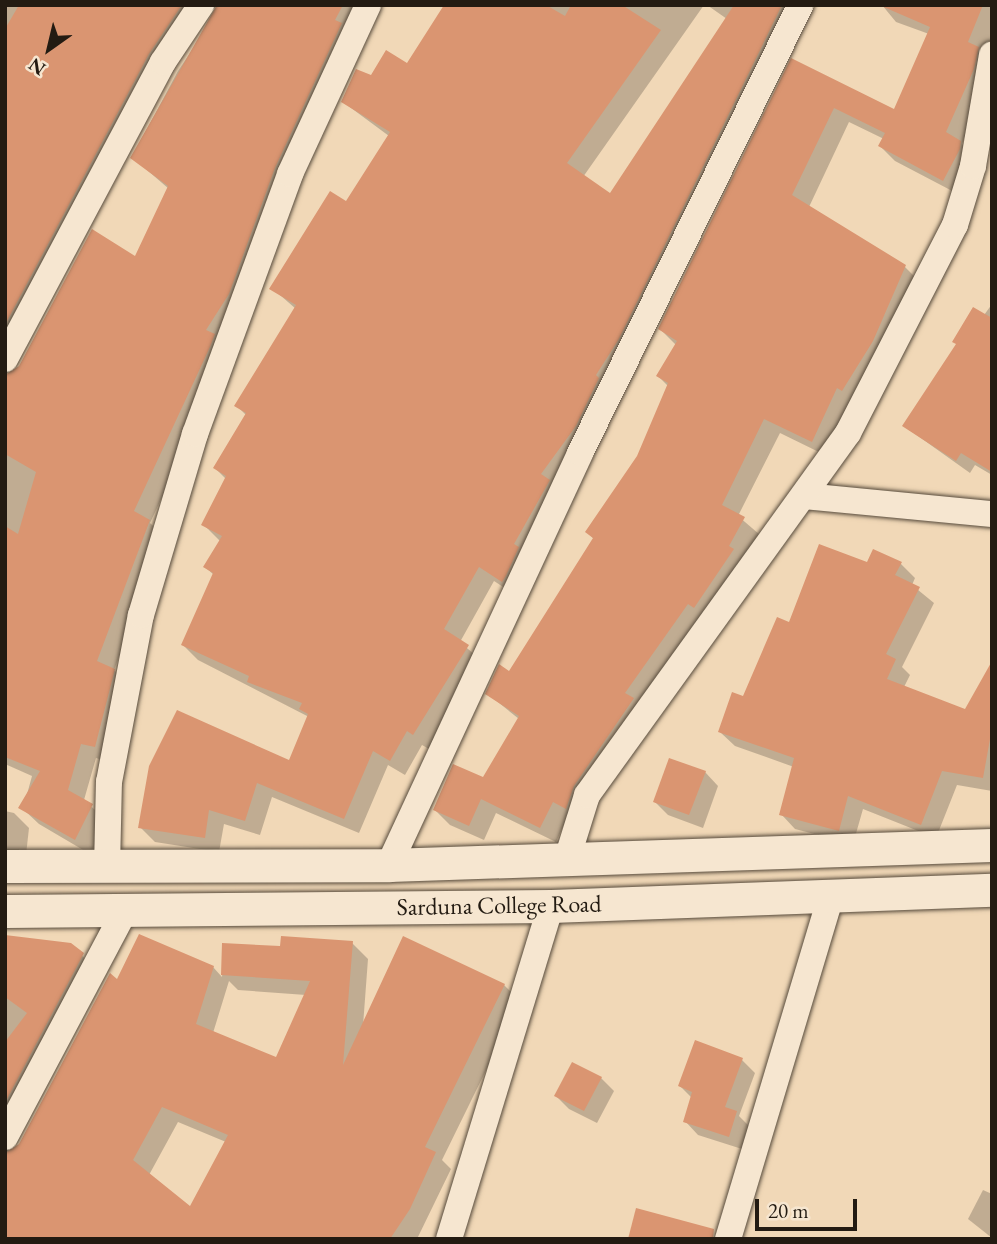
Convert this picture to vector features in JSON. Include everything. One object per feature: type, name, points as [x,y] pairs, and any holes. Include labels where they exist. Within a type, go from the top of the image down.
[{"type":"street","points":[[5,359],[163,62],[201,5]]},
{"type":"street","points":[[107,867],[109,782],[141,615],[195,434],[290,174],[368,5]]},
{"type":"street","points":[[389,865],[580,453],[800,5]]},
{"type":"street","points":[[566,859],[587,795],[848,433],[982,170],[992,54]]},
{"type":"street","points":[[804,496],[992,514]]},
{"type":"street","name":"Sarduna College Road","points":[[5,866],[389,865],[992,845]]},
{"type":"street","name":"Sarduna College Road","points":[[5,911],[551,906],[992,890]]},
{"type":"street","points":[[728,1239],[831,896]]},
{"type":"street","points":[[449,1239],[551,906]]},
{"type":"street","points":[[5,1137],[124,912]]},
{"type":"building","points":[[19,5],[182,5],[149,54],[5,325],[5,29]]},
{"type":"building","points":[[217,5],[343,5],[335,20],[342,23],[275,168],[229,294],[206,330],[215,334],[210,347],[134,511],[150,520],[97,661],[115,669],[95,747],[81,744],[68,790],[93,804],[75,840],[18,808],[40,771],[5,757],[5,526],[18,534],[36,472],[5,454],[5,375],[19,366],[92,229],[135,256],[168,186],[130,158]]},
{"type":"building","points":[[444,5],[546,5],[565,16],[571,5],[622,5],[661,30],[567,163],[610,193],[734,5],[782,5],[619,339],[596,375],[599,378],[576,426],[541,474],[550,480],[514,544],[519,547],[506,576],[502,582],[479,567],[444,629],[469,645],[413,735],[407,731],[390,761],[373,751],[344,819],[257,783],[245,821],[209,810],[205,838],[138,828],[149,766],[177,710],[289,760],[308,714],[299,709],[302,703],[247,682],[249,676],[181,645],[213,573],[203,567],[222,536],[201,525],[226,476],[213,468],[246,413],[234,406],[296,305],[269,289],[330,191],[346,201],[390,132],[341,102],[356,69],[371,75],[386,50],[407,63]]},
{"type":"building","points":[[879,5],[983,5],[968,42],[979,47],[974,69],[946,132],[961,141],[960,149],[943,181],[878,146],[885,133],[834,108],[792,195],[906,265],[873,341],[842,391],[837,388],[812,442],[764,419],[722,505],[745,517],[729,546],[734,549],[694,608],[688,604],[625,693],[634,698],[574,786],[566,809],[553,802],[540,828],[481,799],[469,826],[433,810],[453,764],[483,777],[519,716],[485,694],[499,664],[509,671],[593,538],[585,532],[637,456],[668,383],[656,376],[677,341],[658,329],[791,58],[894,109],[930,27]]},
{"type":"building","points":[[973,307],[992,318],[992,472],[961,453],[956,461],[902,426],[956,344],[952,342]]},
{"type":"building","points":[[819,544],[867,562],[873,549],[902,562],[895,575],[920,587],[886,654],[896,659],[887,679],[965,709],[992,661],[992,728],[983,778],[942,771],[921,825],[848,796],[839,831],[779,815],[794,758],[718,732],[732,692],[743,696],[777,617],[789,622]]},
{"type":"building","points":[[669,758],[706,771],[689,815],[653,802]]},
{"type":"building","points":[[139,934],[214,966],[196,1024],[276,1057],[310,981],[221,975],[222,943],[280,946],[281,936],[353,941],[343,1065],[403,936],[505,984],[425,1147],[436,1152],[410,1209],[390,1239],[5,1239],[5,1153],[19,1144],[110,973],[117,979]],"holes":[[[162,1107],[228,1135],[190,1206],[133,1160]]]},
{"type":"building","points":[[5,935],[71,943],[84,953],[5,1103],[5,1042],[27,1013],[5,997]]},
{"type":"building","points":[[695,1040],[743,1058],[725,1107],[737,1111],[729,1137],[683,1122],[692,1092],[678,1086]]},
{"type":"building","points":[[572,1062],[602,1077],[584,1111],[554,1096]]},
{"type":"building","points":[[636,1208],[714,1229],[713,1239],[628,1239]]}]
